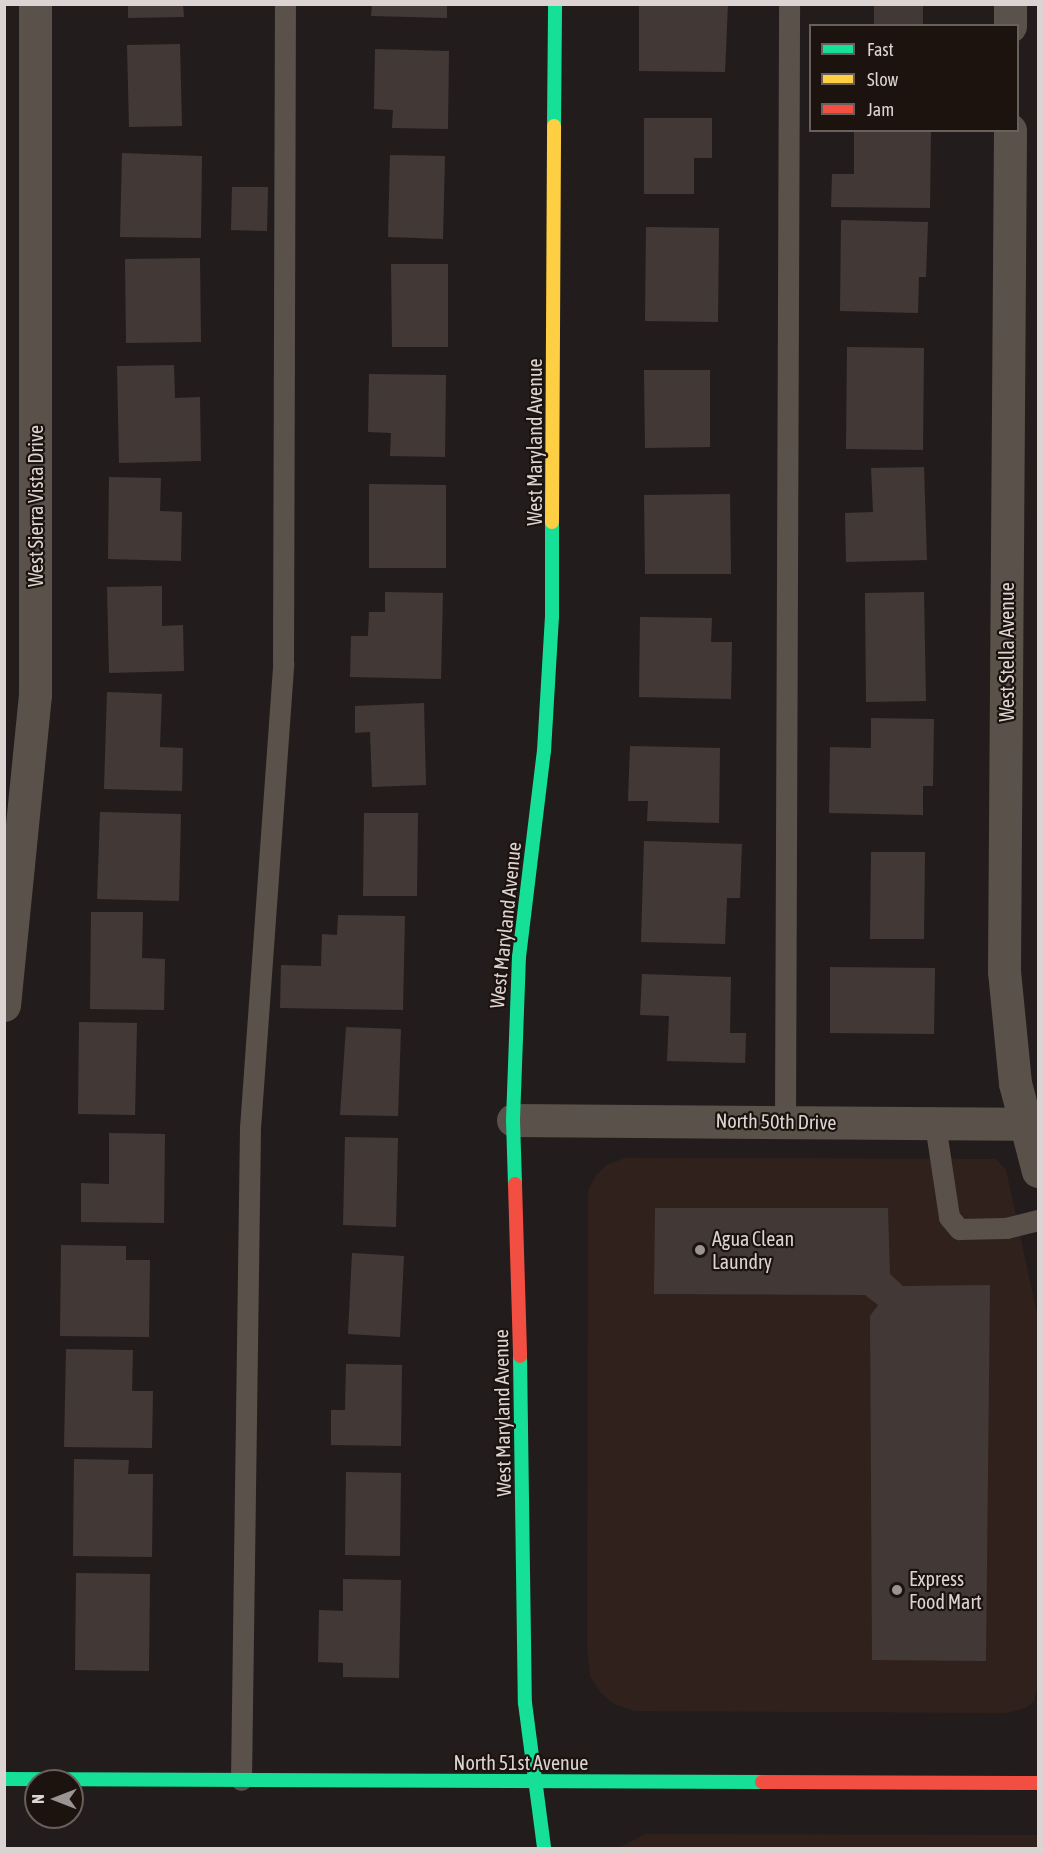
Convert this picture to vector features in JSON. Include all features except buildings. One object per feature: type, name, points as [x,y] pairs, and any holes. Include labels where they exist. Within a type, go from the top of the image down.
[{"type":"street","name":"West Sierra Vista Drive","points":[[4,1005],[35,695],[35,4]]},
{"type":"street","name":"West Maryland Avenue","points":[[544,1848],[525,1703],[521,1375],[513,1120],[519,957],[544,751],[552,616],[555,4]]},
{"type":"street","points":[[1010,4],[1010,24]]},
{"type":"street","name":"West Stella Avenue","points":[[1010,132],[1004,971],[1015,1083],[1032,1124],[1038,1171]]},
{"type":"street","name":"North 50th Drive","points":[[513,1120],[1032,1124]]},
{"type":"street","name":"North 51st Avenue","points":[[4,1779],[1038,1783]]},
{"type":"lane","points":[[241,1780],[250,1128],[283,663],[285,4]]},
{"type":"lane","points":[[785,1121],[789,4]]},
{"type":"lane","points":[[935,1124],[949,1217],[959,1229],[1006,1228],[1038,1220]]},
{"type":"shaded area","points":[[625,1158],[996,1159],[1006,1170],[1038,1318],[1037,1688],[1034,1701],[1026,1708],[1005,1713],[635,1711],[614,1704],[601,1693],[590,1676],[587,1646],[588,1191],[596,1175],[607,1165]]},
{"type":"shaded area","points":[[645,1834],[1038,1835],[1038,1848],[618,1848]]},
{"type":"traffic: fast","points":[[554,126],[555,4]]},
{"type":"traffic: fast","points":[[515,1184],[513,1120],[519,957],[544,751],[552,616],[552,522]]},
{"type":"traffic: fast","points":[[520,1356],[525,1703],[544,1848]]},
{"type":"traffic: fast","points":[[4,1779],[762,1782]]},
{"type":"traffic: slow","points":[[552,522],[554,126]]},
{"type":"traffic: jam","points":[[515,1184],[520,1356]]},
{"type":"traffic: jam","points":[[762,1782],[1038,1783]]},
{"type":"place","name":"Agua Clean Laundry","points":[[700,1250]]},
{"type":"place","name":"Express Food Mart","points":[[897,1590]]}]
